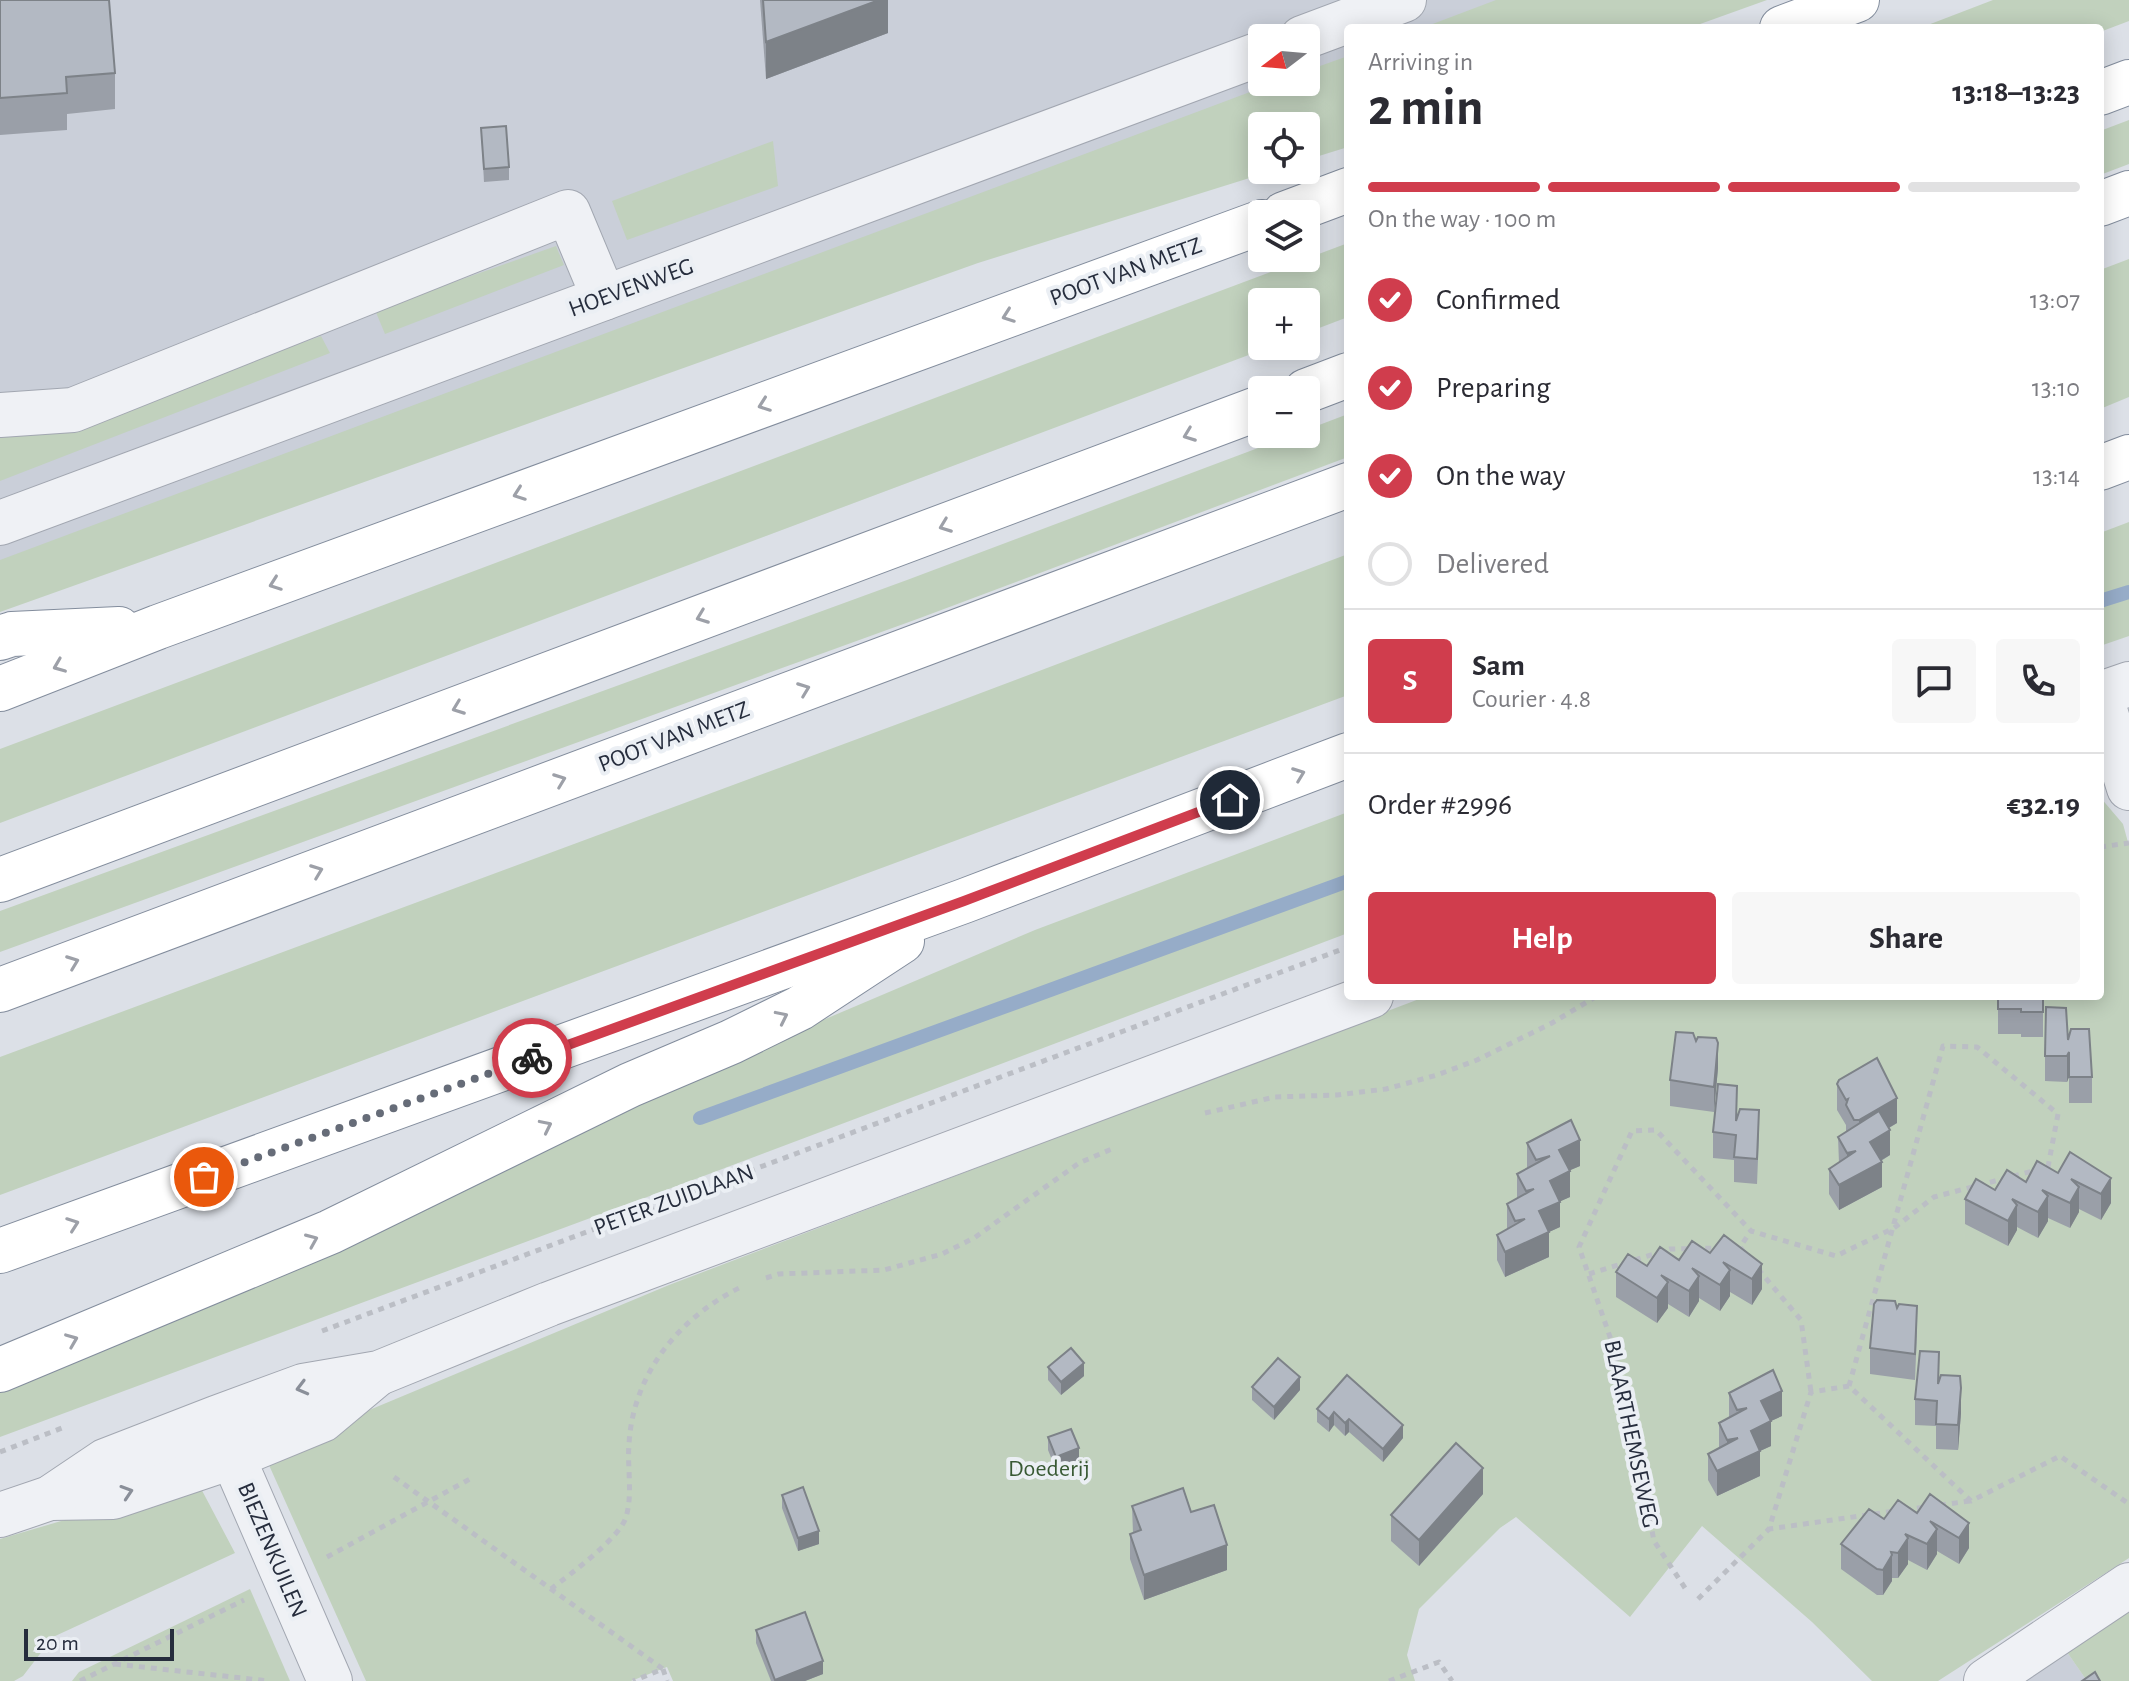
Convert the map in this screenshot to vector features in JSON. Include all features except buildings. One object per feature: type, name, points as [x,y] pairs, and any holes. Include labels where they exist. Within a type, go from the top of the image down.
[{"type":"highway","points":[[1793,24],[1857,0]]},
{"type":"highway","points":[[2104,91],[2129,82]]},
{"type":"highway","points":[[1320,200],[1344,192]]},
{"type":"highway","points":[[2104,202],[2129,193]]},
{"type":"highway","name":"POOT VAN METZ","points":[[0,689],[158,627],[1248,227]]},
{"type":"highway","points":[[1320,386],[1344,377]]},
{"type":"highway","points":[[0,880],[1248,412]]},
{"type":"highway","points":[[2104,466],[2129,457]]},
{"type":"highway","name":"POOT VAN METZ","points":[[0,990],[1344,486]]},
{"type":"highway","points":[[0,638],[12,634],[158,627]]},
{"type":"highway","points":[[0,1251],[964,901],[1344,757]]},
{"type":"highway","points":[[0,1370],[330,1232],[630,1085],[800,1008],[964,901]]},
{"type":"street","points":[[1320,31],[1404,0]]},
{"type":"street","name":"HOEVENWEG","points":[[0,523],[1248,58]]},
{"type":"street","points":[[0,415],[73,410],[568,212],[604,298]]},
{"type":"street","points":[[2129,684],[2110,719],[2129,788]]},
{"type":"street","points":[[0,1515],[50,1498],[113,1497],[224,1438],[322,1420],[379,1373],[549,1304],[1360,1000]]},
{"type":"street","name":"BIEZENKUILEN","points":[[224,1438],[330,1681]]},
{"type":"street","points":[[1986,1681],[2129,1585]]},
{"type":"path","points":[[2104,846],[2129,843]]},
{"type":"path","name":"PETER ZUIDLAAN","points":[[315,1333],[1344,948]]},
{"type":"path","points":[[1194,1117],[1275,1097],[1337,1095],[1386,1089],[1437,1075],[1477,1060],[1590,1000]]},
{"type":"path","points":[[1740,1247],[1751,1231],[1836,1256],[1894,1228],[1934,1197],[2048,1167],[2058,1114],[1977,1047],[1943,1046],[1894,1228],[1849,1386]]},
{"type":"path","name":"BLAARTHEMSEWEG","points":[[1685,1588],[1654,1541],[1619,1363],[1579,1247],[1632,1131],[1656,1130],[1751,1231]]},
{"type":"path","points":[[758,1280],[779,1274],[884,1270],[942,1254],[974,1238],[1079,1163],[1122,1144]]},
{"type":"path","points":[[1589,1274],[1670,1249],[1740,1247]]},
{"type":"path","points":[[1698,1599],[1769,1529],[1811,1392],[1801,1320],[1740,1247]]},
{"type":"path","points":[[551,1589],[603,1546],[626,1520],[629,1442],[635,1408],[650,1366],[684,1327],[718,1298],[748,1284]]},
{"type":"path","points":[[1811,1392],[1849,1386]]},
{"type":"path","points":[[1849,1386],[1971,1501]]},
{"type":"path","points":[[0,1452],[70,1425]]},
{"type":"path","points":[[1769,1529],[1971,1501],[2060,1456],[2129,1504]]},
{"type":"path","points":[[394,1477],[663,1669],[667,1681]]},
{"type":"path","points":[[344,1548],[470,1479]]},
{"type":"path","points":[[80,1681],[237,1603]]},
{"type":"path","points":[[1389,1681],[1439,1662],[1452,1681]]},
{"type":"path","points":[[115,1664],[269,1681]]},
{"type":"path","points":[[633,1681],[663,1669]]},
{"type":"shaded area","points":[[0,0],[1550,0],[1487,24],[1344,24],[1344,78],[1320,87],[1320,24],[1248,24],[1248,96],[1295,96],[0,583]]},
{"type":"shaded area","points":[[2067,1652],[2087,1681],[2025,1681]]},
{"type":"green space","points":[[1496,0],[1767,0],[1700,24],[1433,24]]},
{"type":"green space","points":[[1993,0],[2129,0],[2129,21],[2104,30],[2104,24],[1930,24]]},
{"type":"green space","points":[[1344,57],[1344,148],[1320,156],[1320,112],[1248,112],[1248,178],[978,263],[0,612],[0,560],[1248,93],[1248,96],[1320,96],[1320,66]]},
{"type":"green space","points":[[2129,120],[2129,164],[2104,173],[2104,129]]},
{"type":"green space","points":[[773,141],[778,186],[627,240],[612,201]]},
{"type":"green space","points":[[1344,245],[1344,319],[1320,328],[1320,288],[1248,288],[1248,355],[0,823],[0,749],[1271,272],[1320,272],[1320,254]]},
{"type":"green space","points":[[556,246],[564,265],[385,334],[375,310]]},
{"type":"green space","points":[[2129,259],[2129,397],[2104,407],[2104,268]]},
{"type":"green space","points":[[321,336],[330,353],[0,481],[0,435],[56,431]]},
{"type":"green space","points":[[1344,416],[1344,459],[920,618],[0,952],[0,911],[907,580],[1258,448],[1320,448],[1320,425]]},
{"type":"green space","points":[[2129,522],[2129,636],[2104,645],[2104,531]]},
{"type":"green space","points":[[1344,556],[1344,696],[0,1195],[0,1057]]},
{"type":"green space","name":"Doederij","points":[[2104,802],[2123,824],[2129,846],[2129,1558],[1938,1681],[1872,1681],[1812,1622],[1702,1526],[1630,1617],[1516,1517],[1500,1528],[1419,1609],[1407,1655],[1415,1681],[673,1681],[667,1667],[631,1681],[366,1681],[264,1454],[669,1285],[1417,1000],[2104,1000]]},
{"type":"green space","points":[[1344,814],[1344,935],[0,1437],[0,1384],[670,1085],[1035,930]]},
{"type":"green space","points":[[197,1481],[235,1553],[53,1637],[23,1676],[14,1681],[0,1681],[0,1539]]},
{"type":"green space","points":[[250,1589],[290,1681],[72,1681],[79,1672]]},
{"type":"green space","points":[[2129,1611],[2129,1681],[2087,1681],[2067,1652]]},
{"type":"waterway","points":[[2104,600],[2129,592]]},
{"type":"waterway","points":[[700,1118],[1344,882]]},
{"type":"way so far","points":[[204,1177],[532,1058]]},
{"type":"route","points":[[532,1058],[964,901],[1230,800]]}]
